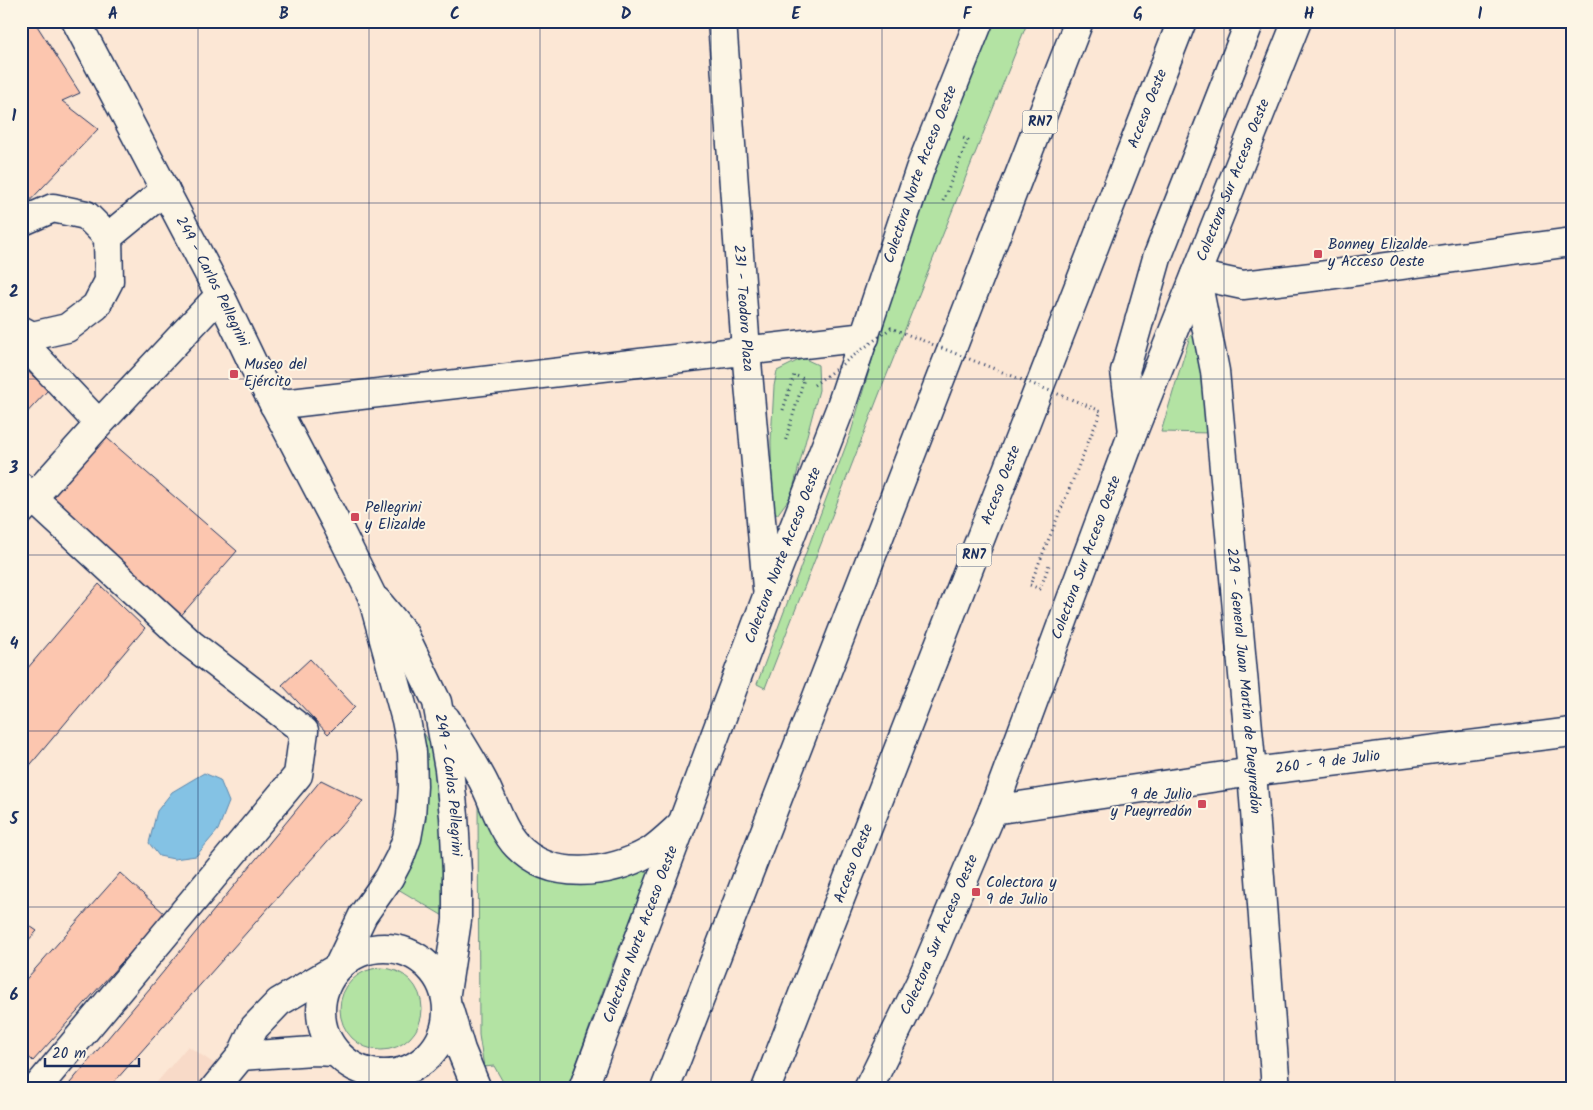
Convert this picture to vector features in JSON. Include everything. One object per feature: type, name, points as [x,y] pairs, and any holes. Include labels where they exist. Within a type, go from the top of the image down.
[{"type":"main road","name":"249 - Carlos Pellegrini","points":[[76,21],[220,295],[372,596],[406,720],[412,752],[413,786],[411,816],[407,838],[400,857],[364,915],[338,966]]},
{"type":"main road","name":"231 - Teodoro Plaza","points":[[722,21],[746,350],[768,594]]},
{"type":"main road","name":"Colectora Norte Acceso Oeste","points":[[583,1089],[768,594],[840,409],[920,169],[980,21]]},
{"type":"main road","name":"RN7","points":[[665,1089],[1080,21]]},
{"type":"main road","name":"Acceso Oeste","points":[[766,1089],[1182,21]]},
{"type":"main road","points":[[1133,432],[1125,371],[1157,258],[1250,21]]},
{"type":"main road","name":"Colectora Sur Acceso Oeste","points":[[868,1089],[920,983],[993,810],[1133,432],[1297,21]]},
{"type":"main road","points":[[108,237],[165,190]]},
{"type":"main road","points":[[21,222],[53,208],[86,215],[108,237],[109,280],[96,306],[67,328],[32,336],[21,330]]},
{"type":"main road","points":[[1196,275],[1243,285],[1572,242]]},
{"type":"main road","name":"229 - General Juan Martín de Pueyrredón","points":[[1196,275],[1214,372],[1252,772],[1276,1089]]},
{"type":"main road","points":[[36,1089],[298,776],[304,731],[191,644],[25,498],[99,424],[220,295]]},
{"type":"main road","points":[[274,405],[865,337]]},
{"type":"main road","points":[[21,341],[99,424]]},
{"type":"main road","name":"249 - Carlos Pellegrini","points":[[372,596],[403,632],[437,702],[449,769],[457,872],[457,920],[447,1000],[461,1050],[477,1089]]},
{"type":"main road","points":[[437,702],[484,782],[501,820],[517,846],[538,862],[560,870],[587,870],[620,864],[649,851],[682,824]]},
{"type":"main road","name":"260 - 9 de Julio","points":[[993,810],[1252,772],[1572,732]]},
{"type":"main road","points":[[214,1089],[241,1056],[254,1028],[278,1002],[363,950],[388,946],[413,953],[434,970],[447,1000],[445,1027],[439,1044],[423,1061],[404,1072],[370,1082]]},
{"type":"main road","points":[[338,966],[324,989],[320,1011],[324,1032],[340,1057]]},
{"type":"main road","points":[[241,1056],[313,1051],[340,1057],[362,1071],[370,1082],[415,1089]]},
{"type":"path","points":[[812,394],[814,385],[891,328],[1100,411],[1030,585]]},
{"type":"path","points":[[752,423],[779,421],[794,375],[804,378],[785,443]]},
{"type":"shaded area","points":[[188,1046],[228,1073],[251,1089],[151,1089]]},
{"type":"shaded area","points":[[300,1082],[308,1089],[278,1089]]},
{"type":"green space","points":[[991,21],[1028,21],[880,392],[765,688],[757,684],[851,432],[907,241]]},
{"type":"green space","points":[[1199,330],[1212,433],[1161,432],[1190,336]]},
{"type":"green space","points":[[803,358],[818,365],[819,390],[791,496],[777,515],[772,505],[771,441],[774,386],[777,371]]},
{"type":"green space","points":[[422,730],[431,745],[444,830],[445,917],[398,889],[410,855],[426,821]]},
{"type":"green space","points":[[478,798],[510,855],[516,863],[530,873],[541,876],[580,879],[618,879],[642,871],[646,871],[649,875],[614,960],[567,1089],[507,1089],[494,1066],[484,1067],[479,1035]]},
{"type":"green space","points":[[373,968],[389,968],[404,975],[415,986],[422,1001],[419,1025],[410,1038],[389,1050],[373,1050],[358,1043],[347,1032],[340,1017],[340,1001],[347,986],[358,975]]},
{"type":"water","points":[[204,773],[220,780],[229,802],[218,830],[196,856],[174,859],[159,856],[149,843],[157,811],[172,792]]},
{"type":"building","points":[[21,21],[34,21],[80,93],[62,101],[98,129],[23,208],[21,207],[21,89],[28,80],[21,67]]},
{"type":"building","points":[[21,365],[48,390],[21,419]]},
{"type":"building","points":[[100,432],[237,551],[178,619],[41,500]]},
{"type":"building","points":[[99,584],[145,628],[21,776],[21,676]]},
{"type":"building","points":[[310,659],[355,707],[328,734],[282,685]]},
{"type":"building","points":[[321,780],[363,801],[108,1089],[65,1089],[150,988]]},
{"type":"building","points":[[120,873],[165,914],[33,1061],[21,1050],[21,985]]},
{"type":"building","points":[[21,920],[37,931],[21,948]]},
{"type":"place","name":"Bonney Elizalde y Acceso Oeste","points":[[1318,254]]},
{"type":"place","name":"Museo del Ejército","points":[[234,374]]},
{"type":"place","name":"Pellegrini y Elizalde","points":[[355,517]]},
{"type":"place","name":"9 de Julio y Pueyrredón","points":[[1202,804]]},
{"type":"place","name":"Colectora y 9 de Julio","points":[[976,892]]}]
